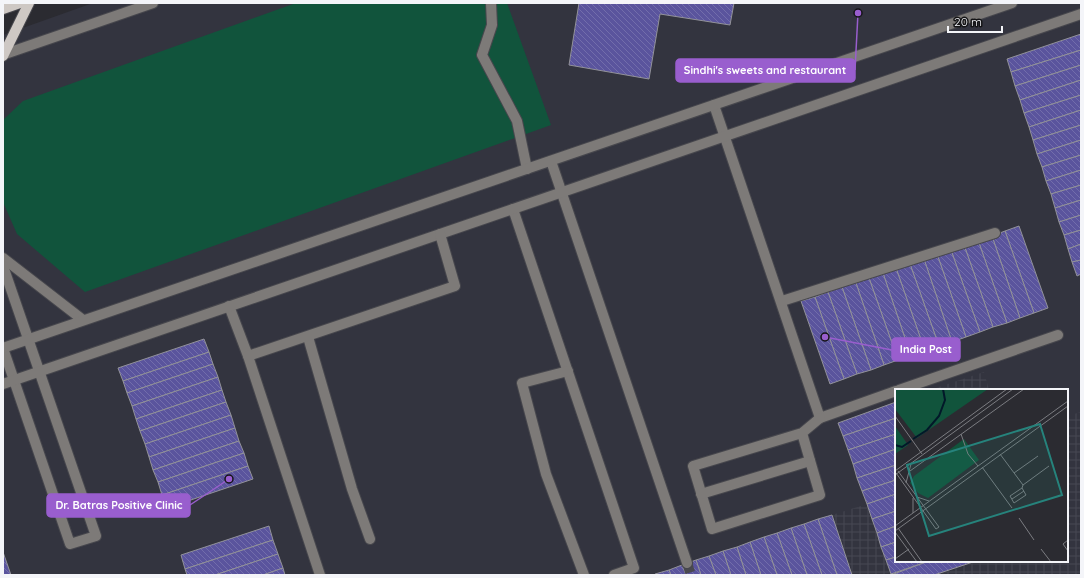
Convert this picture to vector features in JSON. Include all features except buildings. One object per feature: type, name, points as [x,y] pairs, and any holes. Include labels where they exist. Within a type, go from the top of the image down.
[{"type":"main road","points":[[3,9],[20,3]]},
{"type":"main road","points":[[4,55],[29,3]]},
{"type":"street","points":[[4,55],[153,3]]},
{"type":"street","points":[[491,3],[492,25],[482,55],[517,121],[527,169]]},
{"type":"street","points":[[3,266],[28,339],[40,371],[96,536],[70,544],[3,348],[28,339],[1012,3]]},
{"type":"street","points":[[3,384],[1081,14]]},
{"type":"street","points":[[714,105],[782,301],[820,418]]},
{"type":"street","points":[[551,161],[687,563]]},
{"type":"street","points":[[512,209],[634,568],[614,575]]},
{"type":"street","points":[[782,301],[995,233]]},
{"type":"street","points":[[248,356],[308,337],[455,286],[440,234]]},
{"type":"street","points":[[3,258],[84,320]]},
{"type":"street","points":[[229,306],[248,356],[320,575]]},
{"type":"street","points":[[902,389],[1058,335]]},
{"type":"street","points":[[308,337],[352,489],[370,539]]},
{"type":"street","points":[[568,371],[522,383],[546,474],[584,575]]},
{"type":"street","points":[[802,433],[820,495],[712,528],[693,466],[802,433],[820,418],[895,391]]},
{"type":"street","points":[[701,494],[810,461]]},
{"type":"shaded area","points":[[93,3],[1081,3],[1081,575],[3,575],[3,35]]},
{"type":"shaded area","points":[[984,372],[989,389],[933,389]]},
{"type":"shaded area","points":[[1081,412],[1081,575],[934,575],[973,562],[1068,562],[1068,416]]},
{"type":"shaded area","points":[[867,504],[891,575],[852,575],[832,515]]},
{"type":"green space","points":[[296,3],[507,3],[551,125],[85,292],[17,234],[3,202],[3,120],[23,101]]},
{"type":"tunnel","points":[[687,563],[691,575]]},
{"type":"place","name":"Sindhi's sweets and restaurant","points":[[858,13]]},
{"type":"place","name":"India Post","points":[[825,337]]},
{"type":"place","name":"Dr. Batras Positive Clinic","points":[[229,479]]}]
